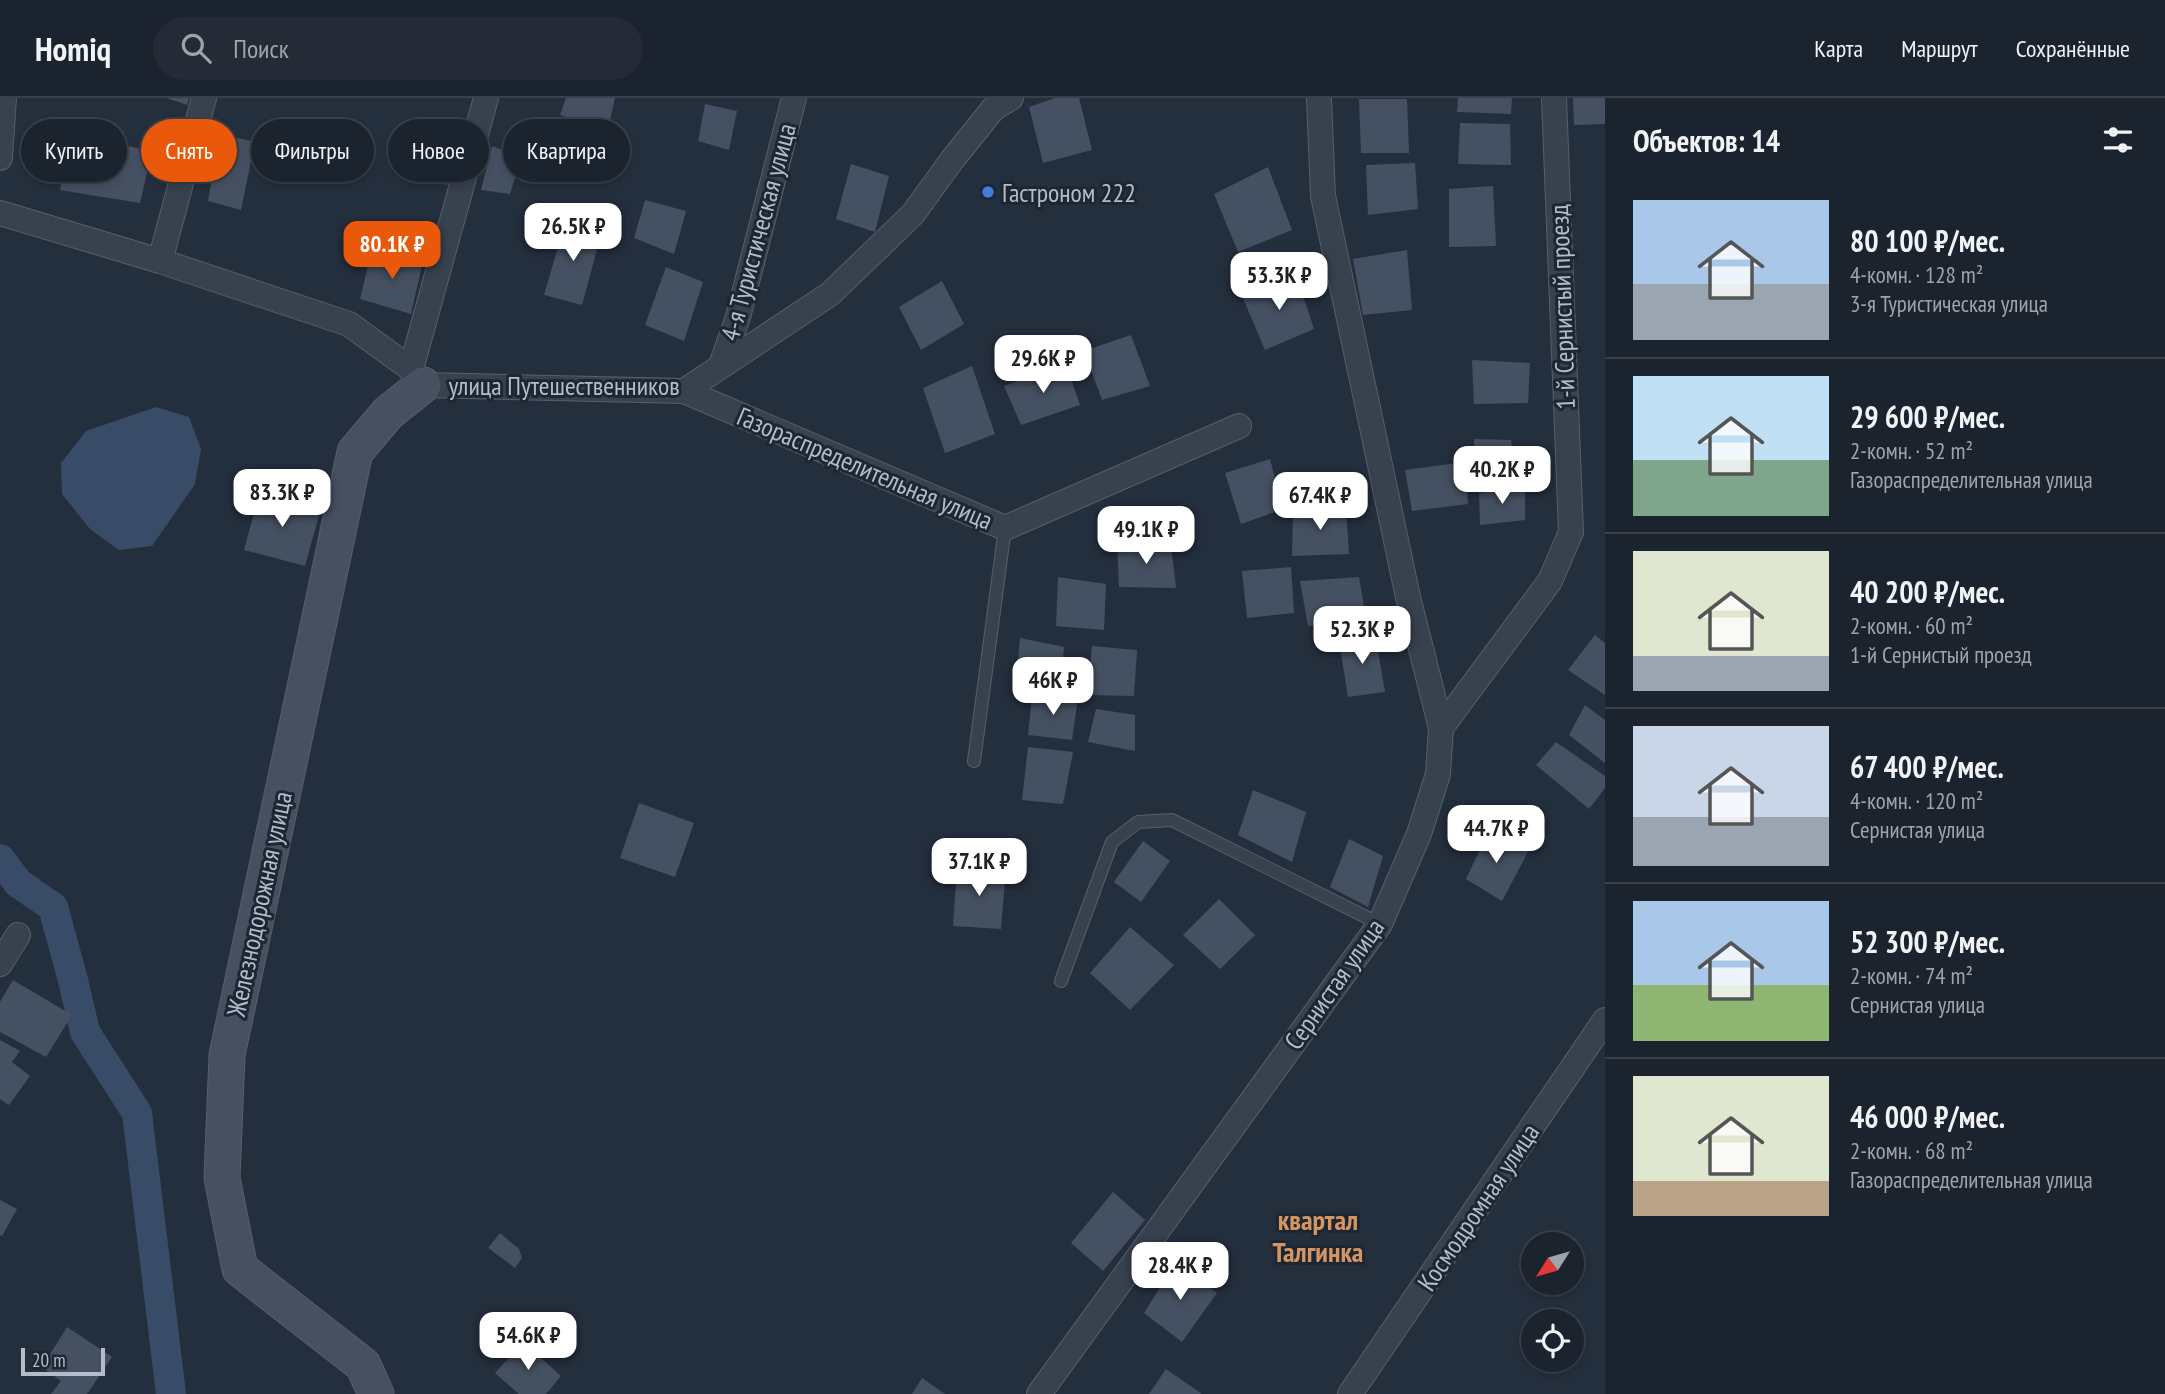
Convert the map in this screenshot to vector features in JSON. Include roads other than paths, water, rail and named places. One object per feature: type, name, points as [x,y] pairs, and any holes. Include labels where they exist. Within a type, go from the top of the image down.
[{"type":"street","points":[[0,158],[4,98]]},
{"type":"street","points":[[160,261],[204,98]]},
{"type":"street","points":[[417,377],[486,98]]},
{"type":"street","name":"4-я Туристическая улица","points":[[721,365],[738,317],[794,98]]},
{"type":"street","name":"улица Путешественников","points":[[0,213],[160,261],[349,324],[417,377],[684,391],[830,294],[914,214],[952,160],[993,109],[1011,98]]},
{"type":"street","name":"Сернистая улица","points":[[1039,1394],[1380,924],[1419,834],[1438,774],[1441,728],[1408,597],[1323,196],[1319,98]]},
{"type":"street","name":"1-й Сернистый проезд","points":[[1441,728],[1550,581],[1571,532],[1554,98]]},
{"type":"street","name":"Железнодорожная улица","points":[[376,1394],[363,1365],[240,1269],[222,1178],[226,1055],[355,452],[417,377]]},
{"type":"street","name":"Газораспределительная улица","points":[[684,391],[1005,528],[1239,426]]},
{"type":"street","points":[[0,964],[18,934]]},
{"type":"street","name":"Космодромная улица","points":[[1350,1394],[1605,1020]]},
{"type":"lane","points":[[974,761],[1005,528]]},
{"type":"lane","points":[[1061,981],[1112,842],[1138,822],[1172,820],[1380,924]]},
{"type":"water","points":[[156,407],[189,417],[201,449],[195,484],[152,546],[119,550],[90,529],[62,494],[61,463],[86,431]]},
{"type":"waterway","points":[[0,859],[18,883],[53,907],[85,1032],[137,1113],[171,1394]]},
{"type":"place","name":"Гастроном 222","points":[[988,192]]},
{"type":"district","name":"квартал Талгинка","points":[[1318,1235]]}]
